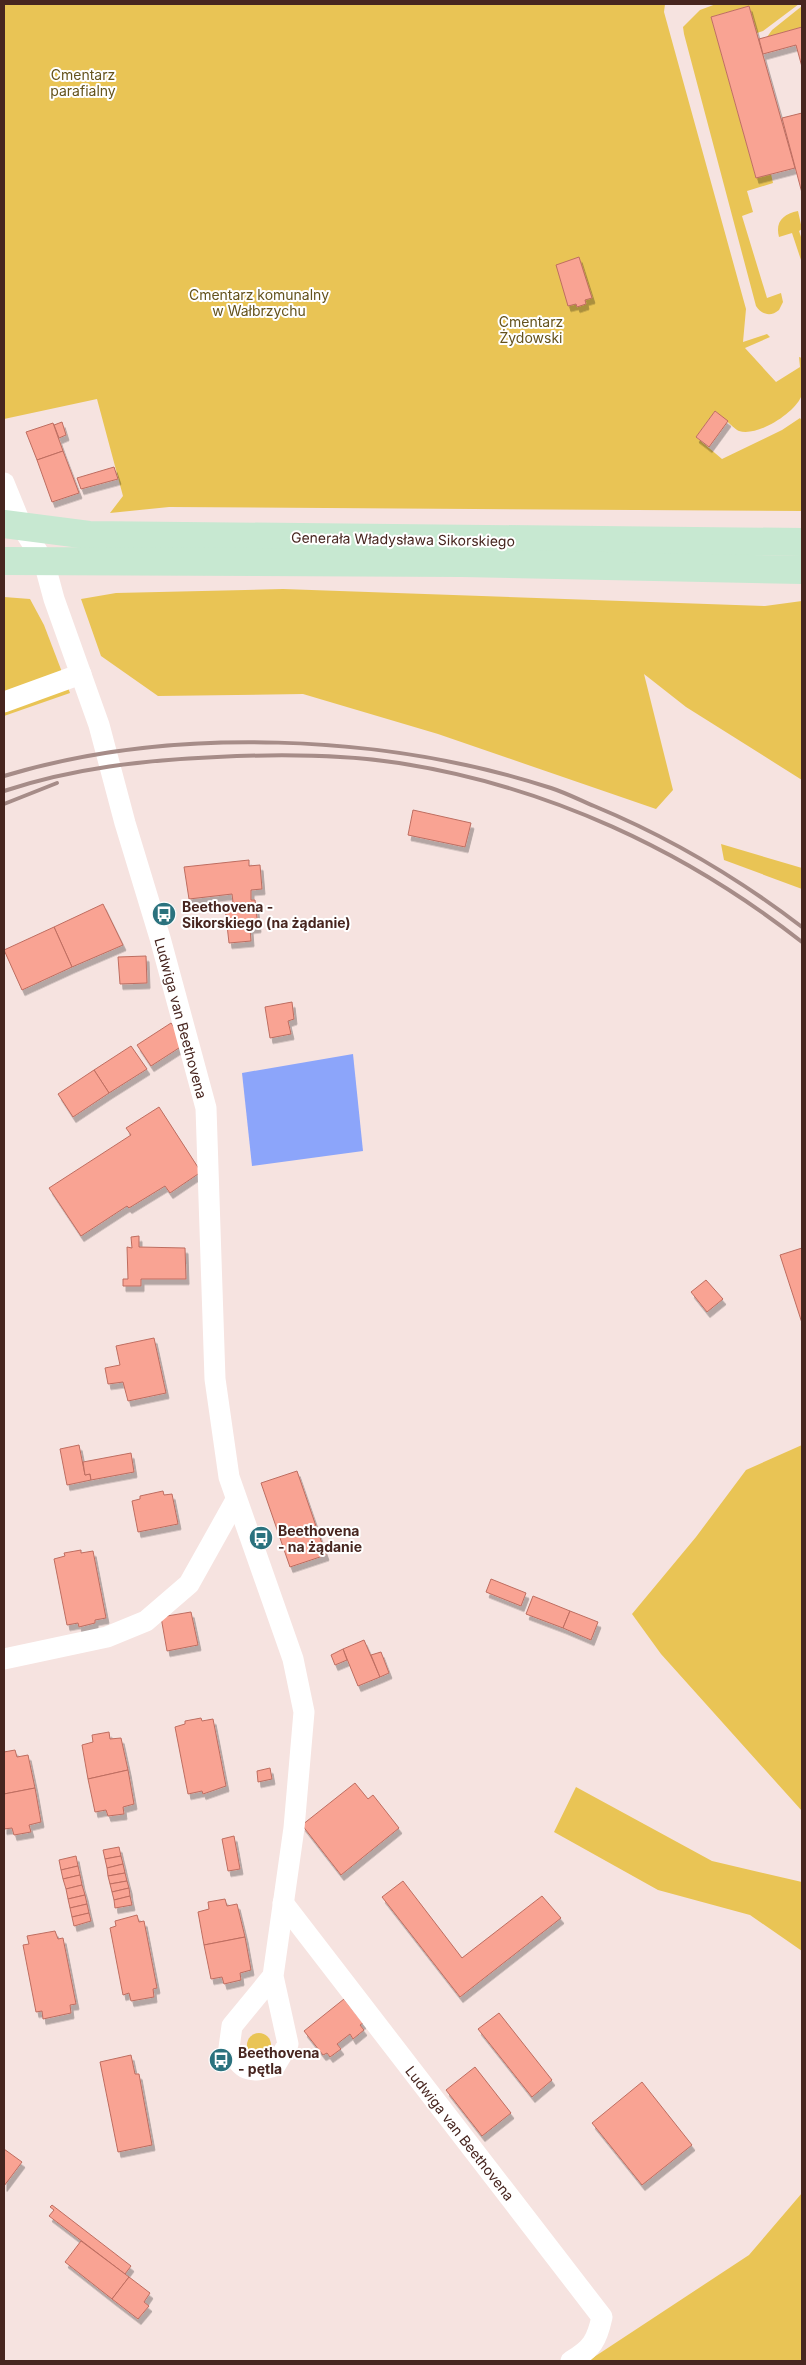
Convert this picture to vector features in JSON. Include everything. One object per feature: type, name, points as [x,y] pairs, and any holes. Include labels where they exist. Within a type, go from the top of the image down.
[{"type":"main road","name":"Generała Władysława Sikorskiego","points":[[13,526],[89,535],[802,542]]},
{"type":"main road","name":"Generała Władysława Sikorskiego","points":[[4,560],[44,562],[462,563],[802,570]]},
{"type":"street","name":"Ludwiga van Beethovena","points":[[4,483],[13,526],[44,562],[63,624],[99,725],[206,1108],[215,1379],[229,1477],[293,1659],[304,1712],[294,1828],[273,1976]]},
{"type":"street","points":[[4,702],[81,674]]},
{"type":"street","points":[[4,1659],[107,1636],[146,1621],[189,1584],[236,1500]]},
{"type":"street","name":"Ludwiga van Beethovena","points":[[283,1903],[602,2317],[599,2334],[588,2351],[571,2361]]},
{"type":"green space","points":[[4,4],[665,4],[664,12],[746,309],[743,342],[767,334],[770,337],[745,348],[776,382],[800,367],[799,357],[802,358],[804,383],[801,397],[791,410],[765,427],[747,432],[739,431],[715,411],[696,437],[722,459],[782,430],[800,418],[802,421],[802,511],[169,507],[110,513],[123,496],[97,399],[4,419]]},
{"type":"green space","points":[[716,4],[799,4],[763,31],[757,33],[749,6],[711,17],[756,178],[771,174],[773,183],[747,191],[753,212],[742,216],[767,298],[781,293],[783,302],[779,310],[773,314],[767,314],[756,306],[684,34],[683,27],[700,10]]},
{"type":"green space","points":[[802,6],[802,27],[767,37],[772,30]]},
{"type":"green space","points":[[798,211],[802,229],[799,231],[802,240],[802,263],[792,233],[779,237],[778,232],[781,220],[788,214]]},
{"type":"green space","points":[[283,589],[765,606],[802,601],[802,780],[686,707],[644,674],[673,790],[656,809],[438,734],[303,694],[158,696],[101,656],[81,599],[116,593]]},
{"type":"green space","points":[[4,597],[30,599],[44,625],[70,693],[4,716]]},
{"type":"green space","points":[[721,844],[802,868],[802,889],[724,860]]},
{"type":"green space","points":[[802,1445],[802,1811],[661,1654],[632,1614],[696,1537],[746,1470]]},
{"type":"green space","points":[[576,1787],[712,1861],[802,1882],[802,1951],[750,1915],[658,1890],[554,1832]]},
{"type":"green space","points":[[259,2033],[268,2036],[271,2045],[268,2054],[259,2057],[250,2054],[247,2045],[250,2036]]},
{"type":"green space","points":[[802,2193],[802,2361],[588,2361],[749,2255]]},
{"type":"water","points":[[353,1054],[363,1151],[252,1166],[242,1073]]},
{"type":"building","points":[[749,6],[795,168],[756,178],[711,17]]},
{"type":"building","points":[[802,27],[802,67],[796,45],[763,54],[759,39]]},
{"type":"building","points":[[802,113],[802,193],[782,118]]},
{"type":"building","points":[[579,257],[592,298],[585,300],[586,304],[577,307],[576,304],[568,306],[556,265]]},
{"type":"building","points":[[715,411],[728,421],[709,447],[696,437]]},
{"type":"building","points":[[62,422],[66,435],[59,438],[54,425]]},
{"type":"building","points":[[53,423],[63,451],[37,460],[26,432]]},
{"type":"building","points":[[63,451],[79,493],[52,502],[37,460]]},
{"type":"building","points":[[114,467],[118,479],[81,489],[77,478]]},
{"type":"building","points":[[413,810],[471,823],[465,847],[408,835]]},
{"type":"building","points":[[249,860],[249,866],[260,865],[262,889],[251,890],[251,900],[255,900],[258,927],[250,928],[251,941],[229,943],[225,907],[233,902],[232,894],[189,899],[184,867]]},
{"type":"building","points":[[103,904],[123,945],[72,967],[54,927]]},
{"type":"building","points":[[54,927],[72,967],[22,990],[4,950]]},
{"type":"building","points":[[146,956],[147,983],[120,984],[118,957]]},
{"type":"building","points":[[292,1002],[294,1019],[288,1021],[291,1034],[270,1038],[265,1007]]},
{"type":"building","points":[[171,1023],[178,1033],[182,1046],[151,1066],[137,1045]]},
{"type":"building","points":[[131,1046],[147,1069],[109,1093],[94,1070]]},
{"type":"building","points":[[94,1070],[109,1093],[73,1117],[58,1094]]},
{"type":"building","points":[[159,1107],[201,1172],[170,1193],[165,1186],[129,1208],[127,1206],[81,1236],[49,1188],[131,1135],[126,1128]]},
{"type":"building","points":[[139,1236],[139,1247],[185,1248],[186,1279],[141,1279],[141,1286],[123,1286],[123,1279],[128,1279],[127,1247],[132,1248],[131,1237]]},
{"type":"building","points":[[802,1248],[802,1323],[780,1255]]},
{"type":"building","points":[[706,1280],[723,1299],[707,1312],[691,1292]]},
{"type":"building","points":[[154,1338],[166,1393],[128,1401],[123,1382],[108,1384],[105,1368],[120,1365],[116,1346]]},
{"type":"building","points":[[79,1445],[85,1475],[90,1474],[91,1480],[67,1485],[60,1449]]},
{"type":"building","points":[[131,1453],[134,1472],[91,1480],[90,1474],[85,1475],[83,1462]]},
{"type":"building","points":[[297,1471],[326,1555],[290,1567],[261,1483]]},
{"type":"building","points":[[163,1491],[164,1495],[172,1494],[178,1524],[138,1532],[132,1501],[140,1499],[140,1496]]},
{"type":"building","points":[[81,1550],[81,1553],[93,1551],[106,1618],[95,1620],[95,1623],[79,1627],[78,1623],[67,1625],[54,1559],[65,1556],[64,1553]]},
{"type":"building","points":[[491,1579],[526,1593],[521,1606],[486,1592]]},
{"type":"building","points":[[533,1596],[570,1611],[563,1628],[526,1614]]},
{"type":"building","points":[[570,1611],[598,1622],[591,1640],[563,1628]]},
{"type":"building","points":[[191,1612],[198,1645],[167,1651],[161,1617]]},
{"type":"building","points":[[364,1640],[380,1677],[358,1686],[343,1649]]},
{"type":"building","points":[[343,1649],[347,1660],[335,1665],[331,1655]]},
{"type":"building","points":[[381,1652],[389,1673],[380,1677],[371,1655]]},
{"type":"building","points":[[201,1718],[202,1721],[213,1719],[226,1786],[203,1794],[202,1791],[188,1794],[175,1727],[185,1724],[185,1721]]},
{"type":"building","points":[[109,1732],[110,1739],[121,1738],[128,1770],[88,1779],[82,1745],[93,1742],[92,1735]]},
{"type":"building","points":[[15,1750],[17,1757],[28,1755],[35,1788],[4,1794],[4,1752]]},
{"type":"building","points":[[270,1768],[272,1779],[258,1782],[257,1771]]},
{"type":"building","points":[[128,1770],[134,1804],[123,1807],[124,1814],[108,1816],[106,1810],[95,1812],[88,1779]]},
{"type":"building","points":[[355,1783],[368,1799],[373,1795],[399,1828],[341,1875],[302,1825]]},
{"type":"building","points":[[35,1788],[41,1822],[29,1825],[31,1832],[14,1835],[12,1828],[4,1829],[4,1794]]},
{"type":"building","points":[[234,1836],[240,1869],[228,1871],[222,1839]]},
{"type":"building","points":[[119,1847],[121,1856],[105,1859],[103,1850]]},
{"type":"building","points":[[76,1856],[78,1866],[61,1870],[59,1860]]},
{"type":"building","points":[[121,1856],[123,1864],[107,1868],[105,1859]]},
{"type":"building","points":[[123,1864],[125,1873],[108,1876],[107,1868]]},
{"type":"building","points":[[78,1866],[80,1875],[63,1879],[61,1870]]},
{"type":"building","points":[[125,1873],[127,1881],[110,1884],[108,1876]]},
{"type":"building","points":[[80,1875],[82,1885],[66,1889],[63,1879]]},
{"type":"building","points":[[127,1881],[129,1888],[112,1892],[110,1884]]},
{"type":"building","points":[[403,1881],[462,1958],[542,1896],[561,1918],[460,1997],[382,1897]]},
{"type":"building","points":[[82,1885],[85,1895],[68,1899],[66,1889]]},
{"type":"building","points":[[129,1888],[130,1896],[114,1900],[112,1892]]},
{"type":"building","points":[[85,1895],[87,1904],[70,1908],[68,1899]]},
{"type":"building","points":[[130,1896],[132,1905],[115,1908],[114,1900]]},
{"type":"building","points":[[225,1899],[227,1906],[237,1904],[245,1937],[204,1945],[198,1912],[209,1909],[208,1902]]},
{"type":"building","points":[[87,1904],[89,1913],[72,1917],[70,1908]]},
{"type":"building","points":[[89,1913],[91,1921],[74,1926],[72,1917]]},
{"type":"building","points":[[137,1915],[139,1922],[144,1921],[157,1988],[153,1989],[154,1997],[131,2001],[129,1993],[123,1995],[110,1928],[116,1926],[115,1921]]},
{"type":"building","points":[[55,1931],[58,1939],[63,1938],[76,2004],[70,2005],[71,2013],[43,2019],[42,2011],[36,2012],[23,1945],[29,1944],[27,1936]]},
{"type":"building","points":[[245,1937],[251,1970],[240,1973],[241,1980],[224,1984],[222,1977],[211,1979],[204,1945]]},
{"type":"building","points":[[344,1999],[363,2023],[360,2025],[364,2030],[353,2039],[350,2034],[337,2044],[341,2049],[330,2057],[327,2053],[323,2055],[304,2031]]},
{"type":"building","points":[[499,2013],[552,2080],[532,2097],[478,2029]]},
{"type":"building","points":[[131,2055],[135,2074],[139,2074],[152,2145],[118,2152],[100,2062]]},
{"type":"building","points":[[475,2067],[511,2113],[482,2136],[446,2090]]},
{"type":"building","points":[[642,2082],[692,2145],[642,2185],[592,2123]]},
{"type":"building","points":[[4,2149],[22,2162],[4,2186]]},
{"type":"building","points":[[52,2205],[131,2266],[125,2274],[49,2216],[54,2210],[50,2207]]},
{"type":"building","points":[[81,2241],[129,2277],[112,2299],[65,2262]]},
{"type":"building","points":[[129,2277],[150,2293],[144,2302],[149,2306],[138,2319],[112,2299]]},
{"type":"railway","points":[[4,776],[69,760],[137,749],[207,743],[278,743],[349,747],[419,756],[487,770],[551,788],[622,818],[676,845],[728,875],[802,927]]},
{"type":"railway","points":[[4,791],[56,776],[109,766],[190,758],[262,755],[308,756],[354,758],[399,763],[454,774],[508,788],[561,805],[612,827],[662,851],[710,878],[802,942]]},
{"type":"railway","points":[[4,804],[57,783]]},
{"type":"place","name":"Beethovena - Sikorskiego (na żądanie)","points":[[164,914]]},
{"type":"place","name":"Beethovena - na żądanie","points":[[261,1538]]},
{"type":"place","name":"Beethovena - pętla","points":[[221,2060]]},
{"type":"park label","name":"Cmentarz parafialny","points":[[83,82]]},
{"type":"park label","name":"Cmentarz komunalny w Wałbrzychu","points":[[259,302]]},
{"type":"park label","name":"Cmentarz Żydowski","points":[[531,330]]}]
